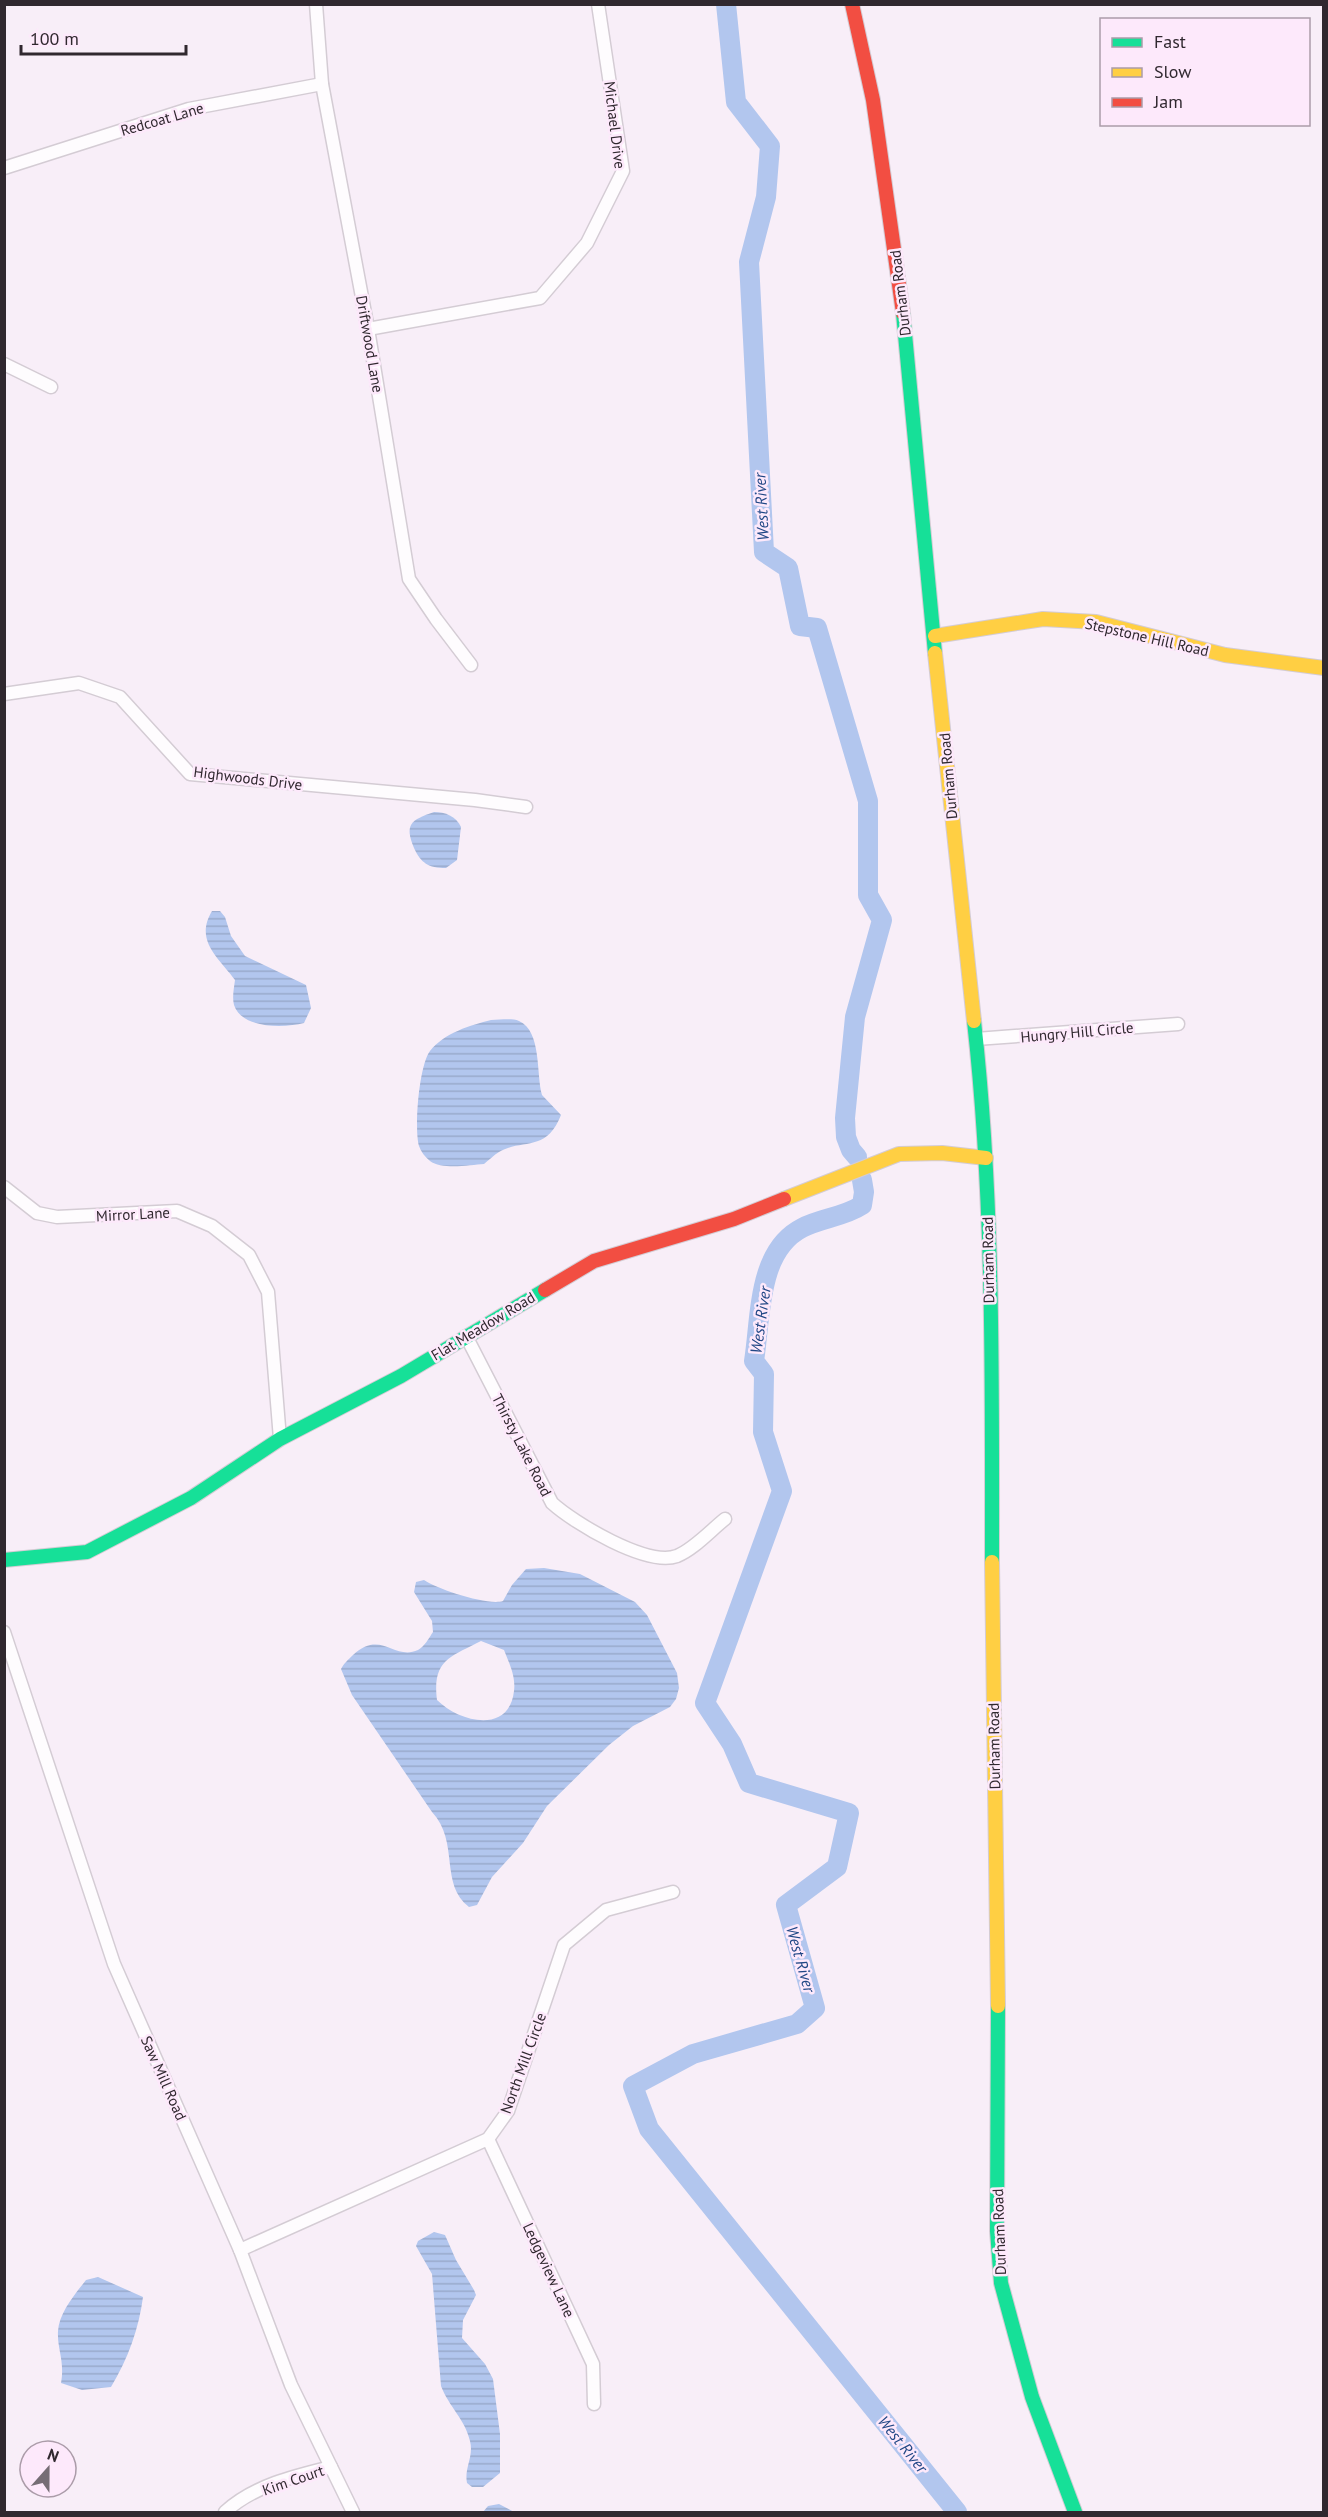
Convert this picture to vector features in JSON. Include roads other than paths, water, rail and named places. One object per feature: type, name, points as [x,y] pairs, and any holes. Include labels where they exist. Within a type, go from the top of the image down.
[{"type":"main road","name":"Durham Road","points":[[852,4],[873,100],[887,190],[935,636],[986,1158],[992,1402],[1001,2283],[1018,2353],[1075,2512]]},
{"type":"main road","name":"Stepstone Hill Road","points":[[935,636],[1043,619],[1096,622],[1225,655],[1323,668]]},
{"type":"main road","name":"Flat Meadow Road","points":[[4,1560],[87,1552],[191,1498],[280,1439],[401,1376],[594,1261],[734,1219],[898,1154],[942,1152],[986,1158]]},
{"type":"street","name":"Driftwood Lane","points":[[316,4],[322,84],[368,329],[410,579],[436,619],[471,665]]},
{"type":"street","name":"Michael Drive","points":[[368,329],[540,298],[587,243],[623,171],[598,4]]},
{"type":"street","name":"Redcoat Lane","points":[[4,168],[189,109],[322,84]]},
{"type":"street","points":[[4,364],[51,387]]},
{"type":"street","name":"Highwoods Drive","points":[[4,694],[79,683],[120,697],[190,774],[475,800],[526,807]]},
{"type":"street","name":"Hungry Hill Circle","points":[[976,1039],[1178,1024]]},
{"type":"street","name":"Mirror Lane","points":[[4,1187],[37,1213],[57,1217],[177,1211],[212,1226],[249,1255],[268,1292],[280,1439]]},
{"type":"street","name":"Thirsty Lake Road","points":[[466,1336],[552,1503],[565,1515],[626,1547],[662,1559],[687,1550],[725,1519]]},
{"type":"street","name":"Saw Mill Road","points":[[4,1632],[114,1964],[240,2250],[291,2385],[353,2512]]},
{"type":"street","name":"North Mill Circle","points":[[488,2139],[508,2111],[564,1945],[606,1910],[673,1892]]},
{"type":"street","points":[[240,2250],[488,2139]]},
{"type":"street","name":"Ledgeview Lane","points":[[488,2139],[593,2364],[594,2404]]},
{"type":"street","name":"Kim Court","points":[[225,2512],[238,2500],[291,2477],[331,2467]]},
{"type":"water","points":[[434,812],[450,815],[461,827],[457,860],[446,868],[430,866],[422,861],[411,840],[412,824]]},
{"type":"water","points":[[212,911],[220,911],[225,917],[231,936],[245,956],[306,985],[311,1008],[304,1023],[286,1026],[264,1025],[254,1023],[238,1013],[233,1002],[235,980],[216,956],[207,940],[207,922]]},
{"type":"water","points":[[491,1020],[516,1020],[526,1026],[535,1044],[542,1095],[561,1115],[555,1127],[541,1140],[508,1148],[497,1153],[484,1164],[456,1166],[435,1164],[422,1152],[418,1138],[418,1097],[426,1058],[443,1039],[467,1027]]},
{"type":"water","points":[[544,1568],[580,1574],[635,1602],[647,1615],[677,1673],[679,1688],[676,1699],[670,1707],[633,1726],[609,1745],[547,1806],[523,1843],[492,1877],[477,1905],[469,1907],[454,1887],[448,1849],[440,1824],[352,1695],[341,1669],[353,1655],[372,1645],[409,1652],[418,1650],[424,1645],[433,1632],[432,1621],[414,1592],[416,1582],[424,1580],[463,1596],[496,1602],[503,1601],[512,1585],[526,1569]],"holes":[[[481,1641],[504,1650],[512,1670],[514,1691],[510,1705],[503,1714],[493,1719],[470,1718],[446,1708],[437,1700],[437,1676],[445,1661]]]},
{"type":"water","points":[[434,2232],[445,2235],[456,2260],[474,2290],[476,2295],[463,2320],[462,2338],[485,2364],[493,2379],[500,2434],[500,2473],[483,2487],[472,2487],[467,2483],[471,2452],[468,2433],[441,2386],[432,2274],[416,2246],[418,2241]]},
{"type":"water","points":[[98,2277],[143,2297],[132,2343],[111,2387],[82,2390],[61,2383],[62,2368],[58,2331],[64,2311],[77,2291],[86,2280]]},
{"type":"water","points":[[499,2504],[514,2512],[483,2512],[488,2506]]},
{"type":"waterway","name":"West River","points":[[726,4],[736,102],[770,146],[766,197],[749,262],[764,552],[788,568],[800,626],[817,628],[868,801],[868,895],[882,920],[855,1017],[845,1118],[846,1137],[851,1150],[857,1157]]},
{"type":"waterway","name":"West River","points":[[862,1180],[864,1192],[862,1205],[802,1228],[787,1239],[776,1252],[769,1269],[760,1306],[754,1361],[764,1374],[763,1432],[782,1491],[705,1703],[732,1744],[749,1783],[849,1813],[837,1867],[786,1905],[815,2008],[797,2024],[693,2054],[633,2086],[649,2129],[957,2512]]}]
